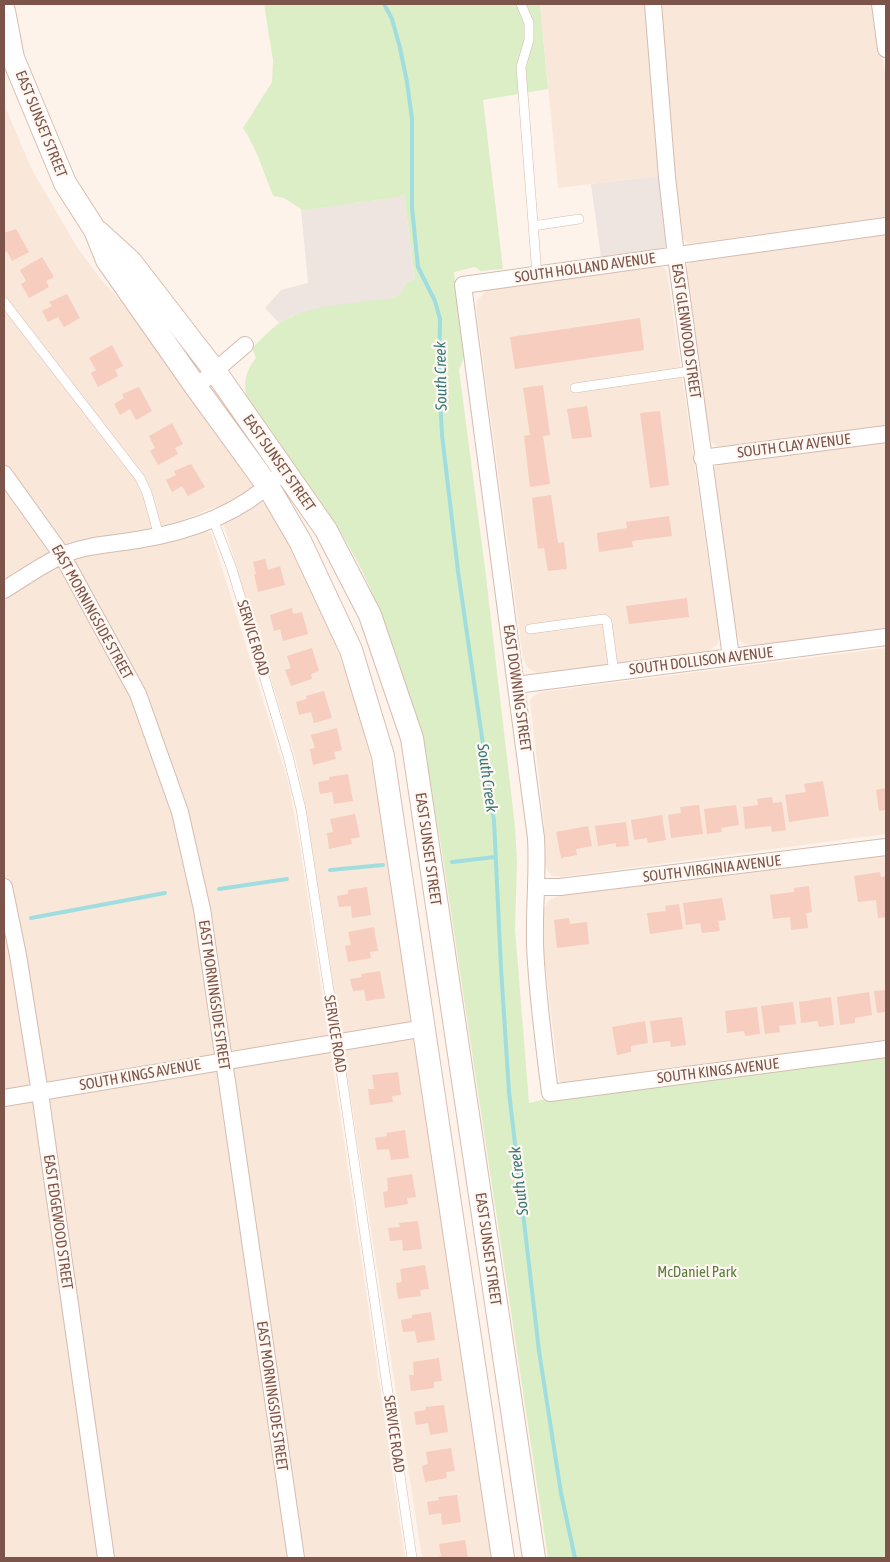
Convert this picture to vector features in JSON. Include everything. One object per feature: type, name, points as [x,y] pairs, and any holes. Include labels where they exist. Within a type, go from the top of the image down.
[{"type":"main road","name":"EAST SUNSET STREET","points":[[4,11],[9,60],[64,183],[95,230],[107,260],[196,387],[276,478],[326,530],[370,615],[412,738],[534,1558]]},
{"type":"main road","name":"EAST SUNSET STREET","points":[[95,230],[131,262],[215,371],[276,478],[300,541],[352,650],[383,756],[503,1558]]},
{"type":"street","name":"EAST GLENWOOD STREET","points":[[653,4],[667,177],[676,256],[702,458],[731,657]]},
{"type":"street","points":[[880,4],[886,49]]},
{"type":"street","name":"SOUTH HOLLAND AVENUE","points":[[463,285],[886,226]]},
{"type":"street","name":"EAST DOWNING STREET","points":[[463,285],[536,838],[535,944],[550,1093]]},
{"type":"street","points":[[196,387],[245,345]]},
{"type":"street","name":"SOUTH CLAY AVENUE","points":[[702,458],[886,434]]},
{"type":"street","name":"EAST MORNINGSIDE STREET","points":[[4,474],[62,555],[138,694],[180,812],[202,909],[296,1558]]},
{"type":"street","points":[[4,590],[62,555],[85,548],[159,536],[196,526],[213,519],[254,497],[276,478]]},
{"type":"street","name":"SOUTH DOLLISON AVENUE","points":[[516,685],[886,637]]},
{"type":"street","name":"SOUTH VIRGINIA AVENUE","points":[[537,887],[560,887],[886,848]]},
{"type":"street","name":"EAST EDGEWOOD STREET","points":[[4,887],[18,955],[40,1093],[106,1558]]},
{"type":"street","name":"SOUTH KINGS AVENUE","points":[[4,1098],[425,1028]]},
{"type":"street","name":"SOUTH KINGS AVENUE","points":[[550,1093],[886,1048]]},
{"type":"lane","points":[[520,4],[529,23],[530,40],[521,67],[537,275]]},
{"type":"lane","points":[[533,226],[579,219]]},
{"type":"lane","points":[[4,302],[140,478],[147,493],[159,536]]},
{"type":"lane","points":[[575,388],[691,371]]},
{"type":"lane","name":"SERVICE ROAD","points":[[213,519],[232,569],[295,782],[337,1043],[412,1558]]},
{"type":"lane","points":[[530,629],[604,619],[607,622],[614,673]]},
{"type":"shaded area","points":[[540,4],[875,4],[886,81],[886,217],[687,243],[683,238],[675,174],[558,188]]},
{"type":"shaded area","points":[[4,104],[32,170],[77,247],[102,281],[123,303],[225,438],[285,535],[327,622],[348,680],[368,748],[381,809],[492,1558],[422,1558],[303,791],[297,764],[225,529],[215,507],[178,522],[146,530],[150,544],[202,531],[211,533],[288,781],[299,840],[327,1025],[405,1558],[4,1558]]},
{"type":"shaded area","points":[[659,176],[667,245],[663,248],[601,257],[591,184]]},
{"type":"shaded area","points":[[404,194],[415,279],[406,282],[401,293],[394,298],[291,316],[279,323],[265,308],[281,290],[308,283],[301,209],[398,197]]},
{"type":"shaded area","points":[[886,233],[886,426],[723,447],[716,446],[711,441],[709,433],[686,272],[688,264],[695,259]]},
{"type":"shaded area","points":[[657,266],[663,267],[667,272],[719,635],[718,644],[707,652],[698,654],[538,673],[528,668],[523,658],[476,308],[477,301],[487,289]]},
{"type":"shaded area","points":[[886,441],[886,628],[752,646],[739,640],[736,632],[713,477],[714,468],[725,462]]},
{"type":"shaded area","points":[[886,648],[886,834],[561,877],[552,876],[548,871],[545,864],[544,823],[530,700],[534,696],[541,692]]},
{"type":"shaded area","points":[[886,853],[886,1043],[562,1083],[559,1080],[544,955],[544,909],[548,901],[564,893]]},
{"type":"green space","name":"McDaniel Park","points":[[264,4],[540,4],[548,89],[483,100],[503,269],[481,271],[475,267],[454,272],[465,355],[459,370],[485,568],[515,827],[517,862],[515,929],[529,1103],[550,1098],[886,1058],[886,1558],[548,1558],[440,839],[415,717],[391,638],[358,562],[337,526],[247,399],[245,387],[247,373],[256,358],[252,348],[281,322],[306,311],[394,298],[401,293],[406,282],[415,279],[404,194],[398,197],[313,209],[301,209],[284,198],[273,196],[256,153],[243,128],[272,82],[273,60]]},
{"type":"building","points":[[16,229],[29,252],[12,261],[7,251],[4,253],[4,233]]},
{"type":"building","points":[[42,257],[54,277],[46,281],[49,287],[29,298],[21,284],[26,281],[20,270]]},
{"type":"building","points":[[67,294],[80,318],[64,327],[58,317],[48,322],[42,311],[52,306],[49,302]]},
{"type":"building","points":[[640,318],[644,350],[515,369],[510,337]]},
{"type":"building","points":[[112,345],[123,366],[115,370],[118,376],[98,387],[91,373],[96,370],[89,358]]},
{"type":"building","points":[[543,385],[550,435],[543,436],[550,484],[530,487],[524,436],[530,435],[523,388]]},
{"type":"building","points":[[139,387],[152,411],[136,420],[130,409],[120,415],[114,404],[124,398],[122,394]]},
{"type":"building","points":[[587,406],[592,437],[572,439],[567,409]]},
{"type":"building","points":[[660,411],[669,485],[650,488],[640,413]]},
{"type":"building","points":[[172,423],[183,444],[175,448],[178,454],[158,465],[150,451],[155,448],[149,436]]},
{"type":"building","points":[[191,464],[205,487],[188,496],[182,486],[172,492],[166,480],[176,475],[174,471]]},
{"type":"building","points":[[551,495],[558,543],[564,542],[567,569],[548,571],[544,548],[538,549],[532,498]]},
{"type":"building","points":[[669,516],[672,536],[632,541],[633,547],[599,552],[597,533],[627,528],[626,522]]},
{"type":"building","points":[[265,559],[268,570],[280,566],[285,585],[258,592],[253,562]]},
{"type":"building","points":[[687,598],[689,617],[629,624],[626,606]]},
{"type":"building","points":[[292,608],[293,614],[302,612],[308,634],[283,641],[280,629],[274,631],[270,615]]},
{"type":"building","points":[[312,648],[319,671],[311,674],[312,679],[291,686],[285,670],[291,668],[287,656]]},
{"type":"building","points":[[324,691],[332,718],[314,723],[311,712],[299,715],[296,702],[307,699],[306,696]]},
{"type":"building","points":[[337,728],[342,750],[334,752],[336,759],[313,765],[310,749],[315,748],[311,735]]},
{"type":"building","points":[[348,774],[353,801],[334,804],[332,792],[320,794],[318,782],[329,780],[329,777]]},
{"type":"building","points":[[823,781],[829,816],[789,822],[785,795],[806,792],[804,784]]},
{"type":"building","points":[[886,788],[886,810],[879,811],[876,790]]},
{"type":"building","points":[[772,797],[773,803],[782,802],[786,830],[772,832],[771,826],[745,829],[743,807],[758,805],[757,799]]},
{"type":"building","points":[[699,805],[703,834],[671,838],[668,815],[681,813],[680,807]]},
{"type":"building","points":[[736,805],[739,825],[721,828],[722,832],[707,834],[704,809]]},
{"type":"building","points":[[355,814],[360,837],[351,839],[352,844],[329,849],[327,833],[333,832],[330,819]]},
{"type":"building","points":[[662,815],[666,840],[648,843],[647,838],[634,840],[631,820]]},
{"type":"building","points":[[626,822],[629,846],[616,847],[616,843],[598,846],[595,826]]},
{"type":"building","points":[[588,826],[592,846],[576,849],[577,855],[561,858],[556,832]]},
{"type":"building","points":[[880,872],[881,877],[886,876],[886,917],[878,918],[876,900],[858,902],[854,876]]},
{"type":"building","points":[[809,886],[812,912],[806,913],[808,928],[791,930],[790,917],[773,919],[770,895],[794,892],[794,888]]},
{"type":"building","points":[[367,887],[371,915],[352,918],[351,906],[339,907],[337,896],[348,894],[348,890]]},
{"type":"building","points":[[722,898],[726,920],[718,921],[720,931],[702,933],[700,923],[686,925],[683,903]]},
{"type":"building","points":[[679,904],[683,929],[650,934],[647,913],[666,911],[665,906]]},
{"type":"building","points":[[569,918],[570,924],[587,922],[589,944],[557,948],[554,920]]},
{"type":"building","points":[[374,927],[378,951],[370,952],[371,958],[348,962],[345,946],[351,945],[348,932]]},
{"type":"building","points":[[380,971],[385,998],[366,1001],[364,990],[353,991],[350,979],[362,977],[361,974]]},
{"type":"building","points":[[886,990],[886,1012],[877,1013],[874,991]]},
{"type":"building","points":[[869,992],[872,1015],[855,1018],[855,1023],[840,1025],[837,997]]},
{"type":"building","points":[[831,997],[834,1025],[819,1027],[818,1021],[801,1023],[799,1002]]},
{"type":"building","points":[[793,1002],[796,1024],[779,1026],[780,1032],[765,1034],[761,1006]]},
{"type":"building","points":[[757,1007],[760,1034],[745,1036],[744,1031],[727,1033],[725,1011]]},
{"type":"building","points":[[682,1017],[686,1045],[671,1047],[670,1041],[653,1043],[650,1021]]},
{"type":"building","points":[[645,1021],[648,1043],[631,1046],[631,1052],[617,1055],[612,1027]]},
{"type":"building","points":[[398,1072],[401,1095],[392,1096],[393,1102],[370,1105],[368,1089],[374,1089],[372,1075]]},
{"type":"building","points":[[405,1130],[409,1158],[391,1160],[389,1149],[377,1150],[375,1138],[387,1136],[386,1133]]},
{"type":"building","points":[[412,1174],[416,1197],[407,1198],[408,1204],[385,1208],[383,1192],[388,1191],[387,1178]]},
{"type":"building","points":[[418,1221],[422,1249],[403,1251],[402,1240],[390,1241],[388,1228],[400,1227],[399,1223]]},
{"type":"building","points":[[425,1265],[429,1289],[420,1290],[421,1296],[398,1299],[396,1283],[402,1282],[400,1269]]},
{"type":"building","points":[[431,1312],[435,1340],[417,1343],[415,1331],[403,1332],[401,1320],[412,1318],[412,1315]]},
{"type":"building","points":[[439,1358],[442,1381],[434,1382],[434,1388],[411,1391],[409,1375],[414,1375],[413,1362]]},
{"type":"building","points":[[444,1405],[448,1432],[430,1435],[428,1423],[416,1425],[414,1412],[426,1410],[425,1407]]},
{"type":"building","points":[[451,1448],[455,1471],[446,1472],[447,1478],[425,1482],[422,1466],[428,1464],[426,1452]]},
{"type":"building","points":[[457,1495],[461,1522],[442,1525],[441,1513],[429,1515],[427,1502],[439,1500],[438,1497]]},
{"type":"building","points":[[465,1540],[468,1558],[434,1558],[441,1556],[439,1544]]},
{"type":"waterway","name":"South Creek","points":[[384,4],[392,19],[400,48],[412,119],[412,208],[418,267],[435,301],[440,319],[439,380],[442,435],[458,571],[494,821],[509,1092],[539,1351],[561,1493],[575,1558]]},
{"type":"waterway","points":[[452,862],[495,857]]},
{"type":"waterway","points":[[330,870],[383,865]]},
{"type":"waterway","points":[[219,889],[287,879]]},
{"type":"waterway","points":[[31,918],[165,893]]}]
